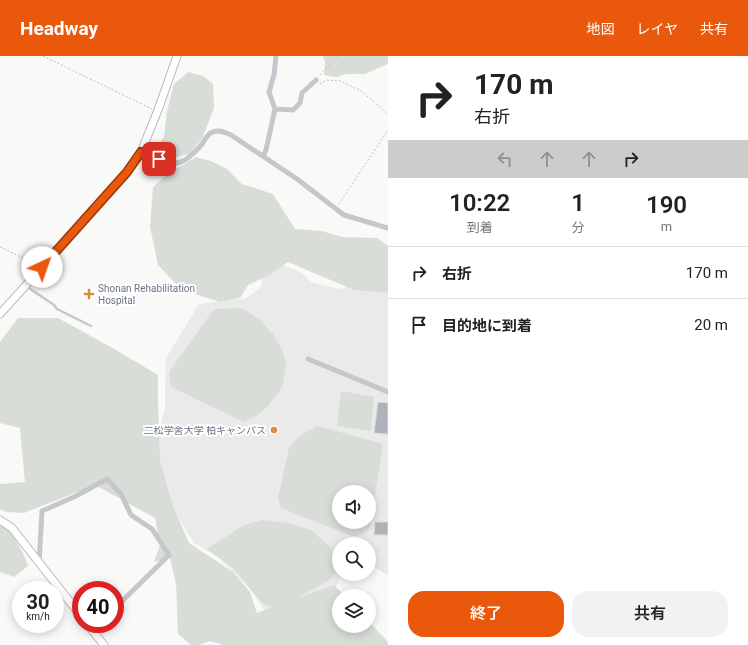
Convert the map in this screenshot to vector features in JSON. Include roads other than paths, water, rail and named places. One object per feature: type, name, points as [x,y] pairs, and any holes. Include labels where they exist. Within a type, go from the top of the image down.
[{"type":"street","points":[[0,314],[127,172],[141,152],[177,56]]},
{"type":"street","points":[[264,156],[275,109],[269,92],[274,75],[276,56]]},
{"type":"street","points":[[275,109],[293,110],[300,103],[302,93],[316,80]]},
{"type":"street","points":[[141,152],[167,162],[177,163],[197,150],[213,132],[220,131],[231,135],[264,156],[344,214],[388,228]]},
{"type":"street","points":[[308,359],[388,392]]},
{"type":"street","points":[[39,563],[42,511],[76,496],[107,479],[121,494],[131,515],[152,529],[169,555],[124,599]]},
{"type":"street","points":[[0,520],[12,528],[72,605]]},
{"type":"street","points":[[94,633],[104,645]]},
{"type":"lane","points":[[26,286],[54,305],[57,309],[91,326]]},
{"type":"place","name":"Shonan Rehabilitation Hospital","points":[[89,294]]},
{"type":"place","name":"二松学舍大学 柏キャンパス","points":[[274,430]]}]
